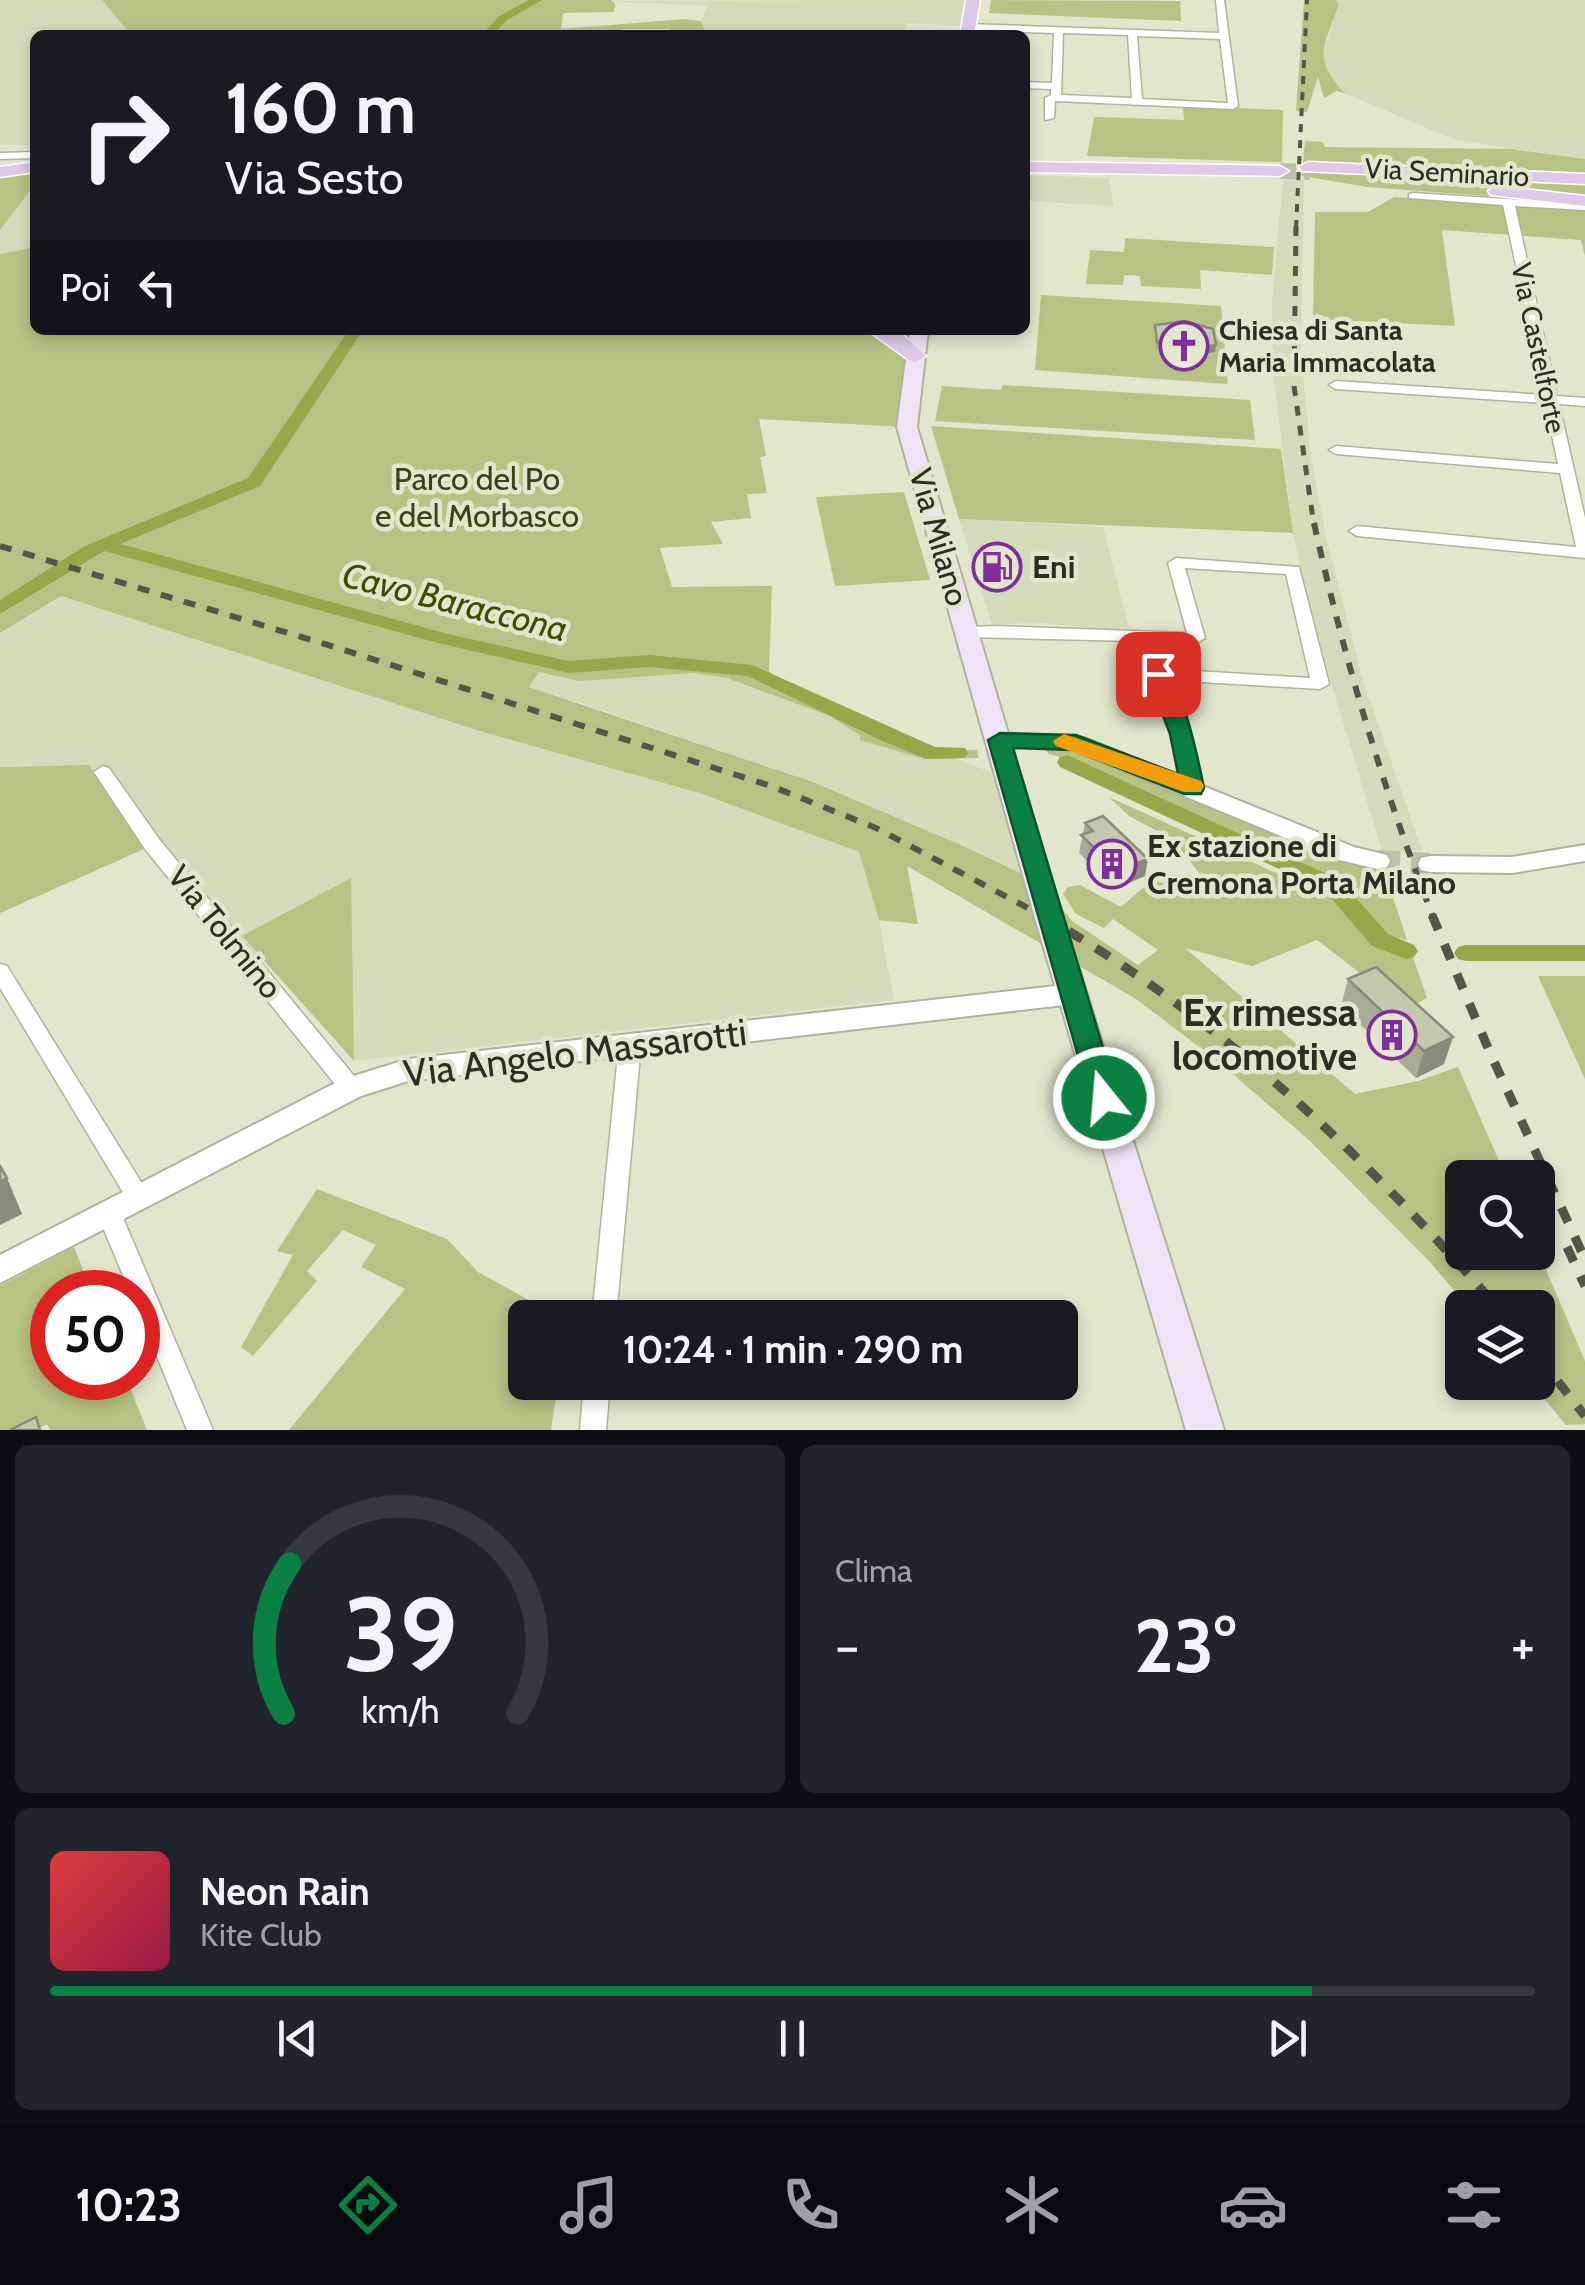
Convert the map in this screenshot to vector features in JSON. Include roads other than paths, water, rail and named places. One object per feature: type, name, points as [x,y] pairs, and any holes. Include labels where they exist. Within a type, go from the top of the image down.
[{"type":"main road","points":[[968,30],[973,0]]},
{"type":"main road","points":[[0,154],[30,154]]},
{"type":"main road","points":[[1030,164],[1280,169]]},
{"type":"main road","points":[[0,170],[30,167]]},
{"type":"main road","points":[[1376,168],[1585,170]]},
{"type":"main road","name":"Via Seminario","points":[[1376,168],[1585,182],[1352,174],[1309,169],[1376,168]]},
{"type":"main road","points":[[1352,174],[1585,204]]},
{"type":"main road","points":[[889,335],[916,356]]},
{"type":"main road","name":"Via Milano","points":[[918,335],[908,428],[1205,1430]]},
{"type":"street","points":[[1030,85],[1137,102],[1234,106],[1220,0]]},
{"type":"street","points":[[1030,30],[1226,36]]},
{"type":"street","points":[[1049,118],[1050,98],[1056,92],[1059,30]]},
{"type":"street","points":[[1132,34],[1137,102]]},
{"type":"street","points":[[1413,196],[1585,204]]},
{"type":"street","name":"Via Castelforte","points":[[1508,201],[1585,553]]},
{"type":"street","points":[[1336,385],[1585,402]]},
{"type":"street","points":[[1336,450],[1565,469]]},
{"type":"street","points":[[1357,531],[1585,553]]},
{"type":"street","points":[[967,632],[1044,629],[1142,638],[1197,638],[1176,563],[1293,570],[1320,684],[1158,674]]},
{"type":"street","points":[[1142,638],[1181,734],[1192,788]]},
{"type":"street","points":[[1000,740],[1076,742],[1348,854],[1378,861]]},
{"type":"street","name":"Via Tolmino","points":[[103,772],[152,844],[352,1088]]},
{"type":"street","points":[[1430,864],[1512,865],[1585,853]]},
{"type":"street","points":[[0,971],[138,1197]]},
{"type":"street","name":"Via Angelo Massarotti","points":[[0,1270],[352,1088],[408,1070],[1073,994]]},
{"type":"street","points":[[606,1300],[630,1044]]},
{"type":"street","points":[[109,1213],[200,1430]]},
{"type":"street","points":[[593,1430],[596,1400]]},
{"type":"waterway","points":[[492,30],[503,18],[537,0]]},
{"type":"waterway","points":[[0,608],[91,550],[254,482],[353,335]]},
{"type":"waterway","name":"Cavo Baraccona","points":[[103,545],[445,639],[569,667],[649,661],[752,671],[885,735],[933,754],[958,753]]},
{"type":"waterway","name":"Cavo Baraccona","points":[[1067,762],[1332,885],[1380,940],[1406,951]]},
{"type":"waterway","name":"Cavo Baraccona","points":[[1466,953],[1585,953]]},
{"type":"tunnel","points":[[1280,171],[1310,172]]},
{"type":"tunnel","points":[[1378,861],[1430,864]]},
{"type":"railway","points":[[1296,228],[1307,0]]},
{"type":"railway","points":[[1296,226],[1294,386],[1314,526]]},
{"type":"railway","points":[[1314,523],[1366,723],[1433,917]]},
{"type":"railway","points":[[0,546],[341,649],[771,786],[876,828],[1045,917]]},
{"type":"railway","points":[[1041,915],[1168,997],[1286,1092],[1396,1197],[1482,1290]]},
{"type":"railway","points":[[1432,915],[1585,1259]]},
{"type":"railway","points":[[1567,1247],[1585,1286]]},
{"type":"railway","points":[[1555,1378],[1585,1416]]},
{"type":"place","name":"Chiesa di Santa Maria Immacolata","points":[[1184,346]]},
{"type":"place","name":"Eni","points":[[997,567]]},
{"type":"place","name":"Ex stazione di Cremona Porta Milano","points":[[1112,864]]},
{"type":"place","name":"Ex rimessa locomotive","points":[[1392,1035]]},
{"type":"park label","name":"Parco del Po e del Morbasco","points":[[477,498]]}]
